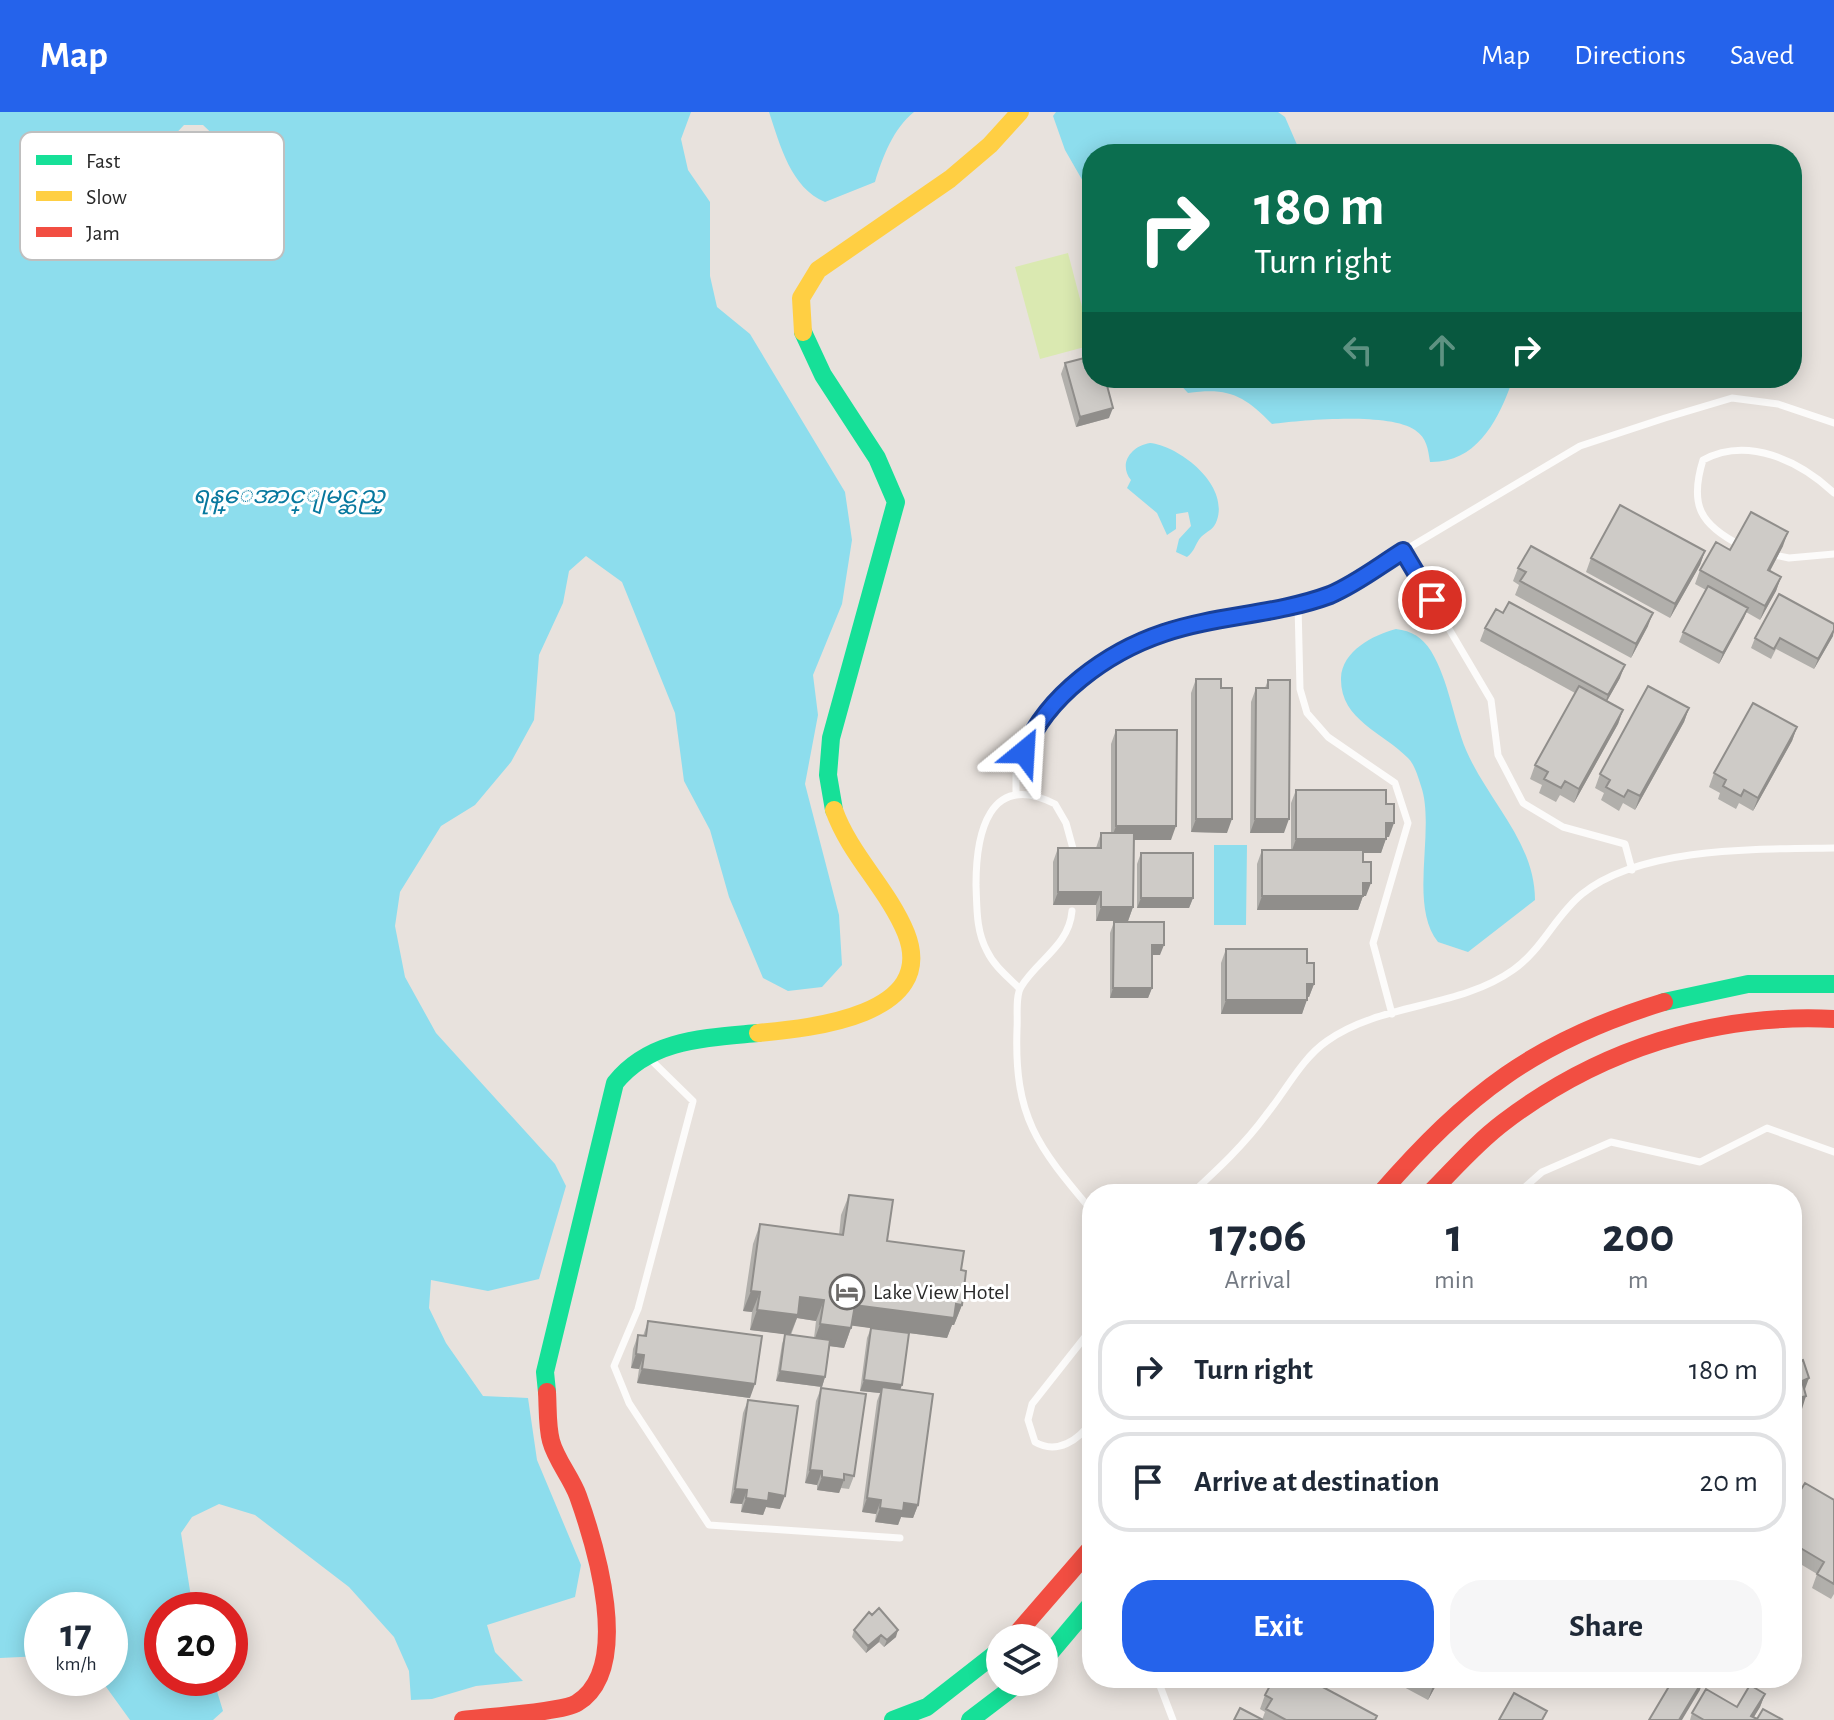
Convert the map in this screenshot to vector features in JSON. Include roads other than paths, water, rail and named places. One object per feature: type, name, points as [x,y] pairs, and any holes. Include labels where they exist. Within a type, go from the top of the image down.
[{"type":"street","points":[[463,1720],[576,1704],[594,1686],[603,1658],[608,1616],[597,1559],[577,1494],[551,1441],[545,1372],[615,1083],[632,1062],[645,1054],[849,1017],[886,1002],[901,988],[910,972],[912,953],[906,933],[832,807],[828,773],[839,708],[896,502],[883,469],[824,383],[801,326],[799,303],[805,286],[820,267],[869,238],[942,184],[1020,112]]},
{"type":"street","points":[[1389,1184],[1427,1140],[1480,1091],[1553,1047],[1617,1019],[1738,985],[1834,984]]},
{"type":"street","points":[[1439,1184],[1501,1124],[1556,1085],[1619,1057],[1676,1034],[1740,1020],[1834,1019]]},
{"type":"street","points":[[1025,1624],[1082,1559]]},
{"type":"street","points":[[1058,1643],[1082,1615]]},
{"type":"street","points":[[893,1720],[927,1707],[986,1661]]},
{"type":"street","points":[[970,1720],[1002,1696]]},
{"type":"lane","points":[[1016,795],[1016,773],[1032,732],[1045,712],[1103,664],[1163,633],[1298,604],[1351,584],[1580,446],[1665,418],[1732,398],[1778,404],[1834,423]]},
{"type":"lane","points":[[1834,493],[1803,468],[1749,448],[1723,449],[1703,460],[1694,487],[1700,513],[1718,534],[1746,548],[1789,558],[1834,554]]},
{"type":"lane","points":[[1403,551],[1491,700],[1498,755],[1523,803],[1563,827],[1625,844],[1632,870]]},
{"type":"lane","points":[[1298,604],[1300,689],[1307,713],[1328,737],[1395,783],[1408,823],[1373,943],[1392,1014]]},
{"type":"lane","points":[[1019,988],[986,951],[977,919],[978,836],[999,803],[1016,795],[1031,795],[1055,804],[1069,831],[1075,857]]},
{"type":"lane","points":[[1202,1184],[1235,1153],[1326,1041],[1363,1022],[1454,998],[1513,971],[1581,895],[1600,881],[1695,855],[1834,848]]},
{"type":"lane","points":[[1072,911],[1064,937],[1019,988],[1016,1075],[1023,1110],[1046,1153],[1082,1198]]},
{"type":"lane","points":[[645,1054],[693,1101],[638,1309],[614,1366],[629,1403],[709,1525],[900,1538]]},
{"type":"lane","points":[[1528,1184],[1542,1172],[1611,1142],[1700,1162],[1767,1128],[1834,1152]]},
{"type":"lane","points":[[1082,1341],[1032,1404],[1028,1420],[1035,1442],[1043,1447],[1057,1447],[1082,1433]]},
{"type":"lane","points":[[1161,1688],[1173,1720]]},
{"type":"water","name":"ရန္ေအာင္ျမင္ဆည္","points":[[0,112],[691,112],[681,139],[688,170],[710,202],[710,276],[717,307],[750,334],[845,492],[852,540],[842,604],[813,675],[818,715],[805,784],[839,915],[842,965],[822,987],[788,991],[763,978],[729,897],[710,830],[684,781],[675,713],[622,582],[586,556],[569,571],[563,603],[539,655],[534,720],[511,762],[475,805],[441,826],[400,892],[395,926],[405,977],[436,1033],[555,1164],[566,1186],[539,1279],[488,1291],[431,1280],[429,1308],[446,1343],[483,1396],[528,1398],[537,1460],[581,1565],[575,1597],[487,1625],[495,1652],[523,1681],[476,1686],[432,1699],[411,1700],[409,1671],[394,1637],[349,1587],[255,1515],[219,1504],[192,1517],[181,1533],[190,1592],[144,1592],[144,1696],[218,1696],[223,1711],[213,1720],[130,1720],[113,1696],[128,1696],[128,1592],[24,1592],[24,1657],[0,1658]]},
{"type":"water","points":[[769,112],[914,112],[895,135],[875,182],[825,202],[803,187],[795,176]]},
{"type":"water","points":[[1056,112],[1278,112],[1285,117],[1297,144],[1082,144],[1082,180],[1065,150],[1053,116]]},
{"type":"water","points":[[1183,388],[1510,388],[1490,428],[1471,449],[1445,461],[1430,462],[1422,437],[1403,424],[1345,419],[1272,424],[1253,406],[1234,395],[1214,391],[1188,393]]},
{"type":"water","points":[[1150,443],[1187,459],[1199,469],[1216,493],[1219,506],[1216,523],[1187,557],[1176,552],[1179,539],[1191,526],[1188,512],[1176,514],[1176,529],[1167,535],[1157,513],[1127,488],[1131,480],[1126,468],[1128,457],[1137,448]]},
{"type":"water","points":[[1396,629],[1416,636],[1431,651],[1466,750],[1519,840],[1533,879],[1535,900],[1468,952],[1438,942],[1429,926],[1423,888],[1425,804],[1414,768],[1398,749],[1355,715],[1343,692],[1343,668],[1353,652],[1378,635]]},
{"type":"water","points":[[1214,845],[1247,845],[1246,925],[1214,925]]},
{"type":"place","name":"Lake View Hotel","points":[[847,1292]]}]
